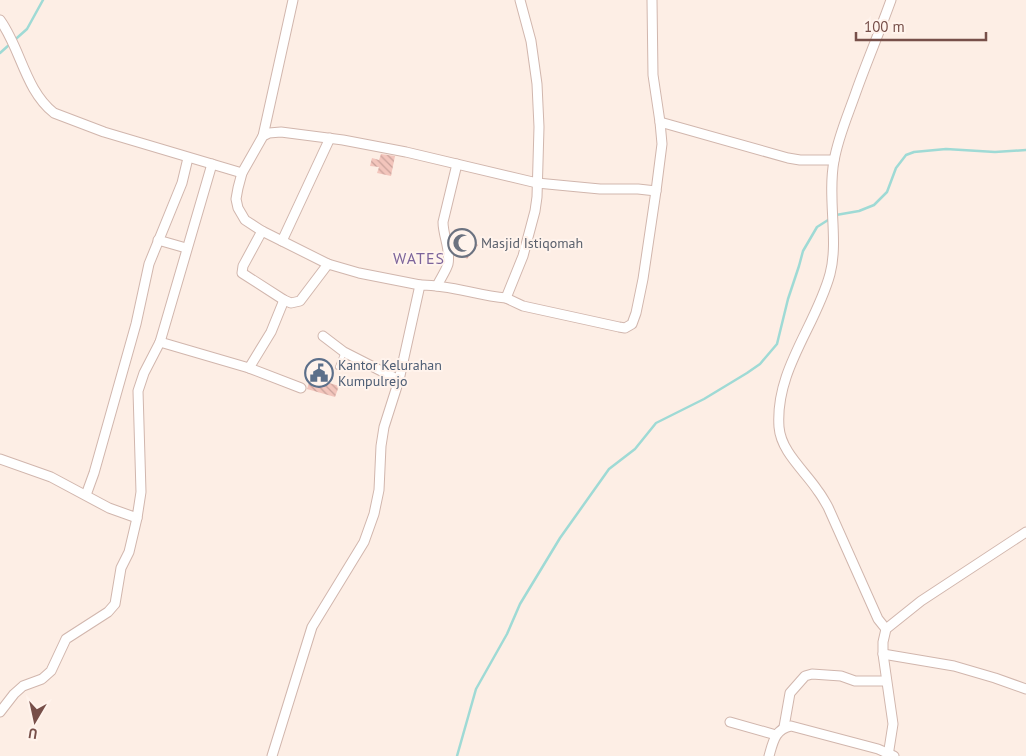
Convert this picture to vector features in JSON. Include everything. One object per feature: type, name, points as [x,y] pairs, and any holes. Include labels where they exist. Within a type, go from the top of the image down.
[{"type":"street","points":[[293,0],[263,136],[242,173],[236,199],[238,208],[245,220],[262,231],[328,264],[359,273],[490,297],[506,298],[523,306],[624,328],[632,324],[636,314],[661,155],[660,122],[653,74],[652,0]]},
{"type":"street","points":[[506,298],[517,274],[532,224],[537,183],[539,127],[537,84],[530,41],[520,0]]},
{"type":"street","points":[[886,629],[878,619],[850,560],[838,528],[819,492],[793,458],[780,436],[780,414],[785,379],[830,272],[832,224],[830,187],[834,160],[844,124],[891,0]]},
{"type":"street","points":[[0,20],[16,48],[36,93],[47,108],[54,113],[104,132],[242,173]]},
{"type":"street","points":[[660,122],[788,158],[834,160]]},
{"type":"street","points":[[263,136],[269,133],[281,132],[330,138],[406,152],[537,183],[594,189],[656,191]]},
{"type":"street","points":[[282,241],[330,138]]},
{"type":"street","points":[[86,495],[94,473],[136,324],[149,264],[174,204],[188,158]]},
{"type":"street","points":[[0,712],[23,686],[51,672],[66,639],[108,612],[115,604],[121,568],[129,552],[141,492],[138,391],[144,373],[160,342],[212,164]]},
{"type":"street","points":[[437,286],[448,262],[449,252],[443,230],[443,222],[457,164]]},
{"type":"street","points":[[262,231],[245,262],[242,273],[284,300],[291,303],[300,300],[328,264]]},
{"type":"street","points":[[158,240],[186,248]]},
{"type":"street","points":[[272,756],[312,627],[370,529],[379,490],[380,446],[399,380],[420,285]]},
{"type":"street","points":[[249,368],[272,332],[284,300]]},
{"type":"street","points":[[322,336],[344,352],[399,380]]},
{"type":"street","points":[[160,342],[249,368],[301,388]]},
{"type":"street","points":[[0,460],[51,477],[109,508],[137,518]]},
{"type":"street","points":[[784,727],[791,726],[812,731],[890,755],[893,724],[883,654],[886,629],[905,612],[1026,532]]},
{"type":"street","points":[[883,654],[954,666],[1026,689]]},
{"type":"street","points":[[769,756],[776,735],[784,727],[790,693],[805,676],[812,674],[840,676],[855,681],[886,681]]},
{"type":"street","points":[[730,722],[776,735]]},
{"type":"lane","points":[[338,366],[344,352]]},
{"type":"building","points":[[381,154],[395,156],[391,176],[377,173],[379,167],[370,166],[372,158],[379,160]]},
{"type":"building","name":"Masjid Istiqomah","points":[[455,229],[478,245],[467,259],[454,249],[451,235]]},
{"type":"building","name":"Kantor Kelurahan Kumpulrejo","points":[[316,361],[328,364],[323,381],[339,386],[335,397],[307,389]]},
{"type":"waterway","points":[[0,53],[27,29],[43,0]]},
{"type":"waterway","points":[[457,756],[476,689],[507,634],[520,604],[560,538],[609,469],[635,449],[656,423],[704,399],[747,373],[760,364],[777,344],[788,299],[803,251],[817,227],[836,215],[859,211],[874,205],[887,192],[896,168],[906,155],[914,152],[946,149],[995,152],[1026,150]]},
{"type":"place","name":"Masjid Istiqomah","points":[[462,243]]},
{"type":"place","name":"Kantor Kelurahan Kumpulrejo","points":[[319,373]]},
{"type":"district","name":"WATES","points":[[419,258]]}]
